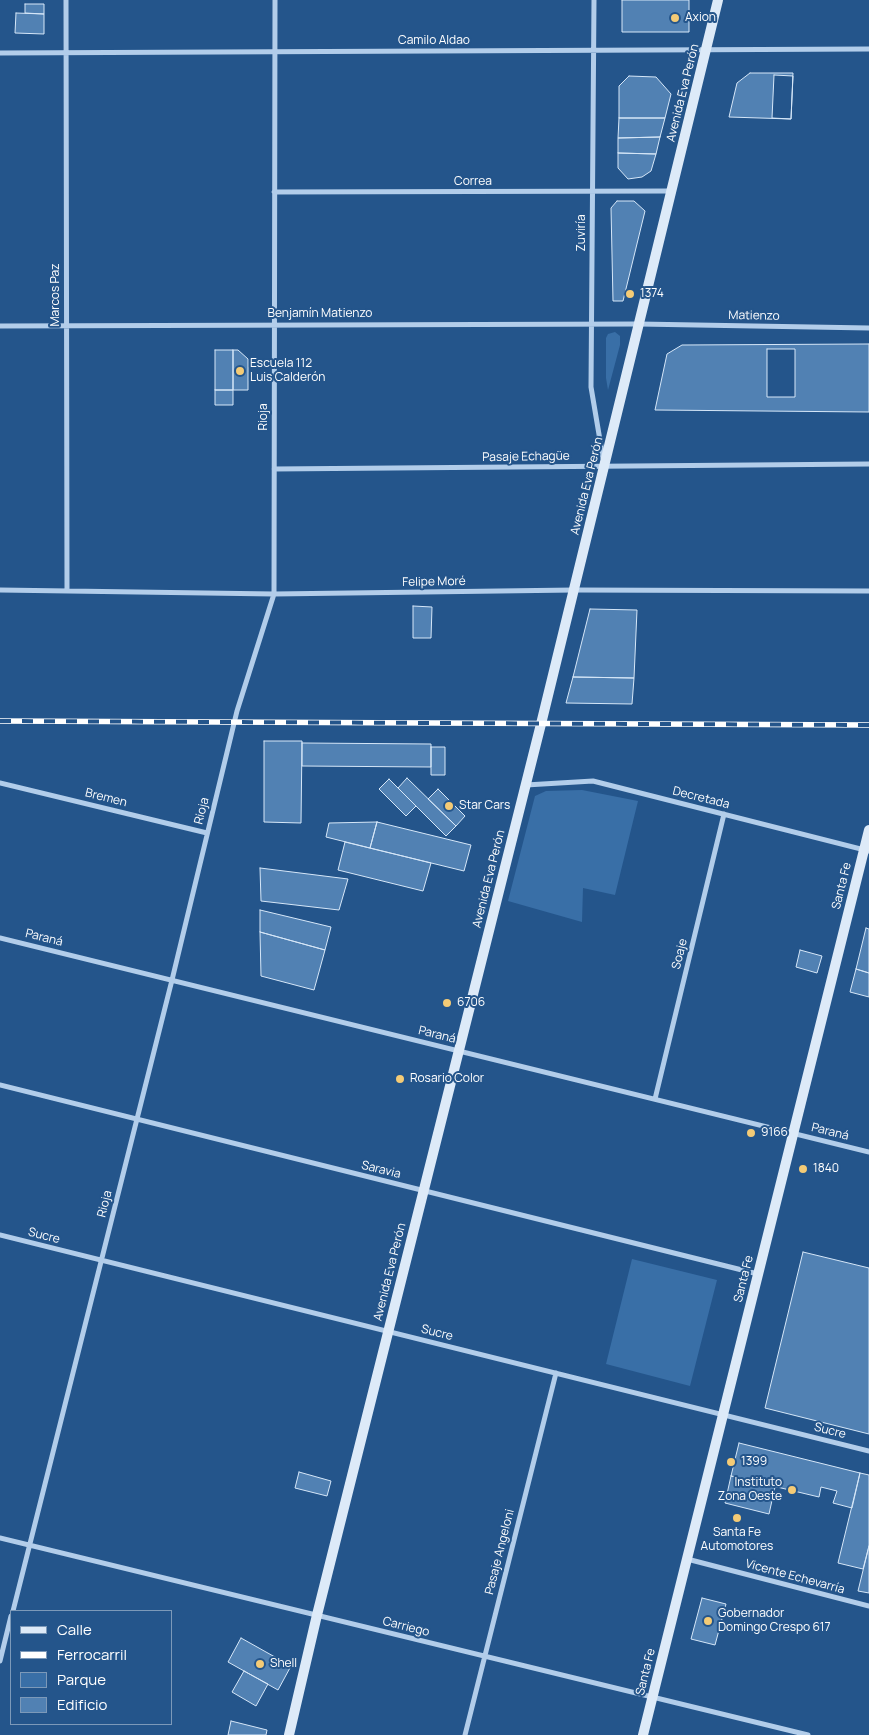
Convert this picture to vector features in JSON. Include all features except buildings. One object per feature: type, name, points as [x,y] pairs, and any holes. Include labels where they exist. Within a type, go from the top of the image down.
[{"type":"main road","name":"Avenida Eva Perón","points":[[289,1735],[317,1615],[526,785],[718,0]]},
{"type":"main road","name":"Santa Fe","points":[[643,1735],[793,1133],[866,851],[869,830]]},
{"type":"street","name":"Marcos Paz","points":[[66,0],[66,590]]},
{"type":"street","name":"Rioja","points":[[12,1610],[172,980],[237,711],[274,594],[275,0]]},
{"type":"street","name":"Zuviría","points":[[594,0],[591,387],[604,466]]},
{"type":"street","name":"Camilo Aldao","points":[[0,53],[869,49]]},
{"type":"street","name":"Correa","points":[[274,192],[672,191]]},
{"type":"street","name":"Benjamín Matienzo","points":[[0,326],[639,324]]},
{"type":"street","name":"Matienzo","points":[[639,324],[869,328]]},
{"type":"street","name":"Pasaje Echagüe","points":[[274,469],[869,464]]},
{"type":"street","name":"Felipe Moré","points":[[0,590],[274,594],[574,590],[869,591]]},
{"type":"street","name":"Decretada","points":[[526,785],[593,782],[866,851]]},
{"type":"street","name":"Bremen","points":[[0,783],[207,833]]},
{"type":"street","name":"Soaje","points":[[655,1099],[724,814]]},
{"type":"street","name":"Paraná","points":[[0,938],[869,1152]]},
{"type":"street","name":"Saravia","points":[[0,1085],[758,1274]]},
{"type":"street","name":"Sucre","points":[[0,1235],[869,1451]]},
{"type":"street","name":"Pasaje Angeloni","points":[[465,1735],[556,1373]]},
{"type":"street","name":"Carriego","points":[[0,1538],[808,1735]]},
{"type":"street","name":"Vicente Echevarría","points":[[687,1559],[869,1606]]},
{"type":"street","points":[[0,1661],[10,1620]]},
{"type":"green space","points":[[615,332],[620,336],[620,345],[608,390],[606,378],[606,338],[608,334]]},
{"type":"green space","points":[[582,790],[638,801],[615,895],[583,888],[582,922],[508,901],[535,796],[546,791]]},
{"type":"green space","points":[[632,1259],[717,1280],[690,1386],[606,1364]]},
{"type":"railway","points":[[0,721],[869,725]]},
{"type":"place","name":"Axion","points":[[675,18]]},
{"type":"place","name":"1374","points":[[630,294]]},
{"type":"place","name":"Escuela 112 Luis Calderón","points":[[240,371]]},
{"type":"place","name":"Star Cars","points":[[449,806]]},
{"type":"place","name":"6706","points":[[447,1003]]},
{"type":"place","name":"Rosario Color","points":[[400,1079]]},
{"type":"place","name":"9166","points":[[751,1133]]},
{"type":"place","name":"1840","points":[[803,1169]]},
{"type":"place","name":"1399","points":[[731,1462]]},
{"type":"place","name":"Instituto Zona Oeste","points":[[792,1490]]},
{"type":"place","name":"Santa Fe Automotores","points":[[737,1518]]},
{"type":"place","name":"Gobernador Domingo Crespo 617","points":[[708,1621]]},
{"type":"place","name":"Shell","points":[[260,1664]]}]
